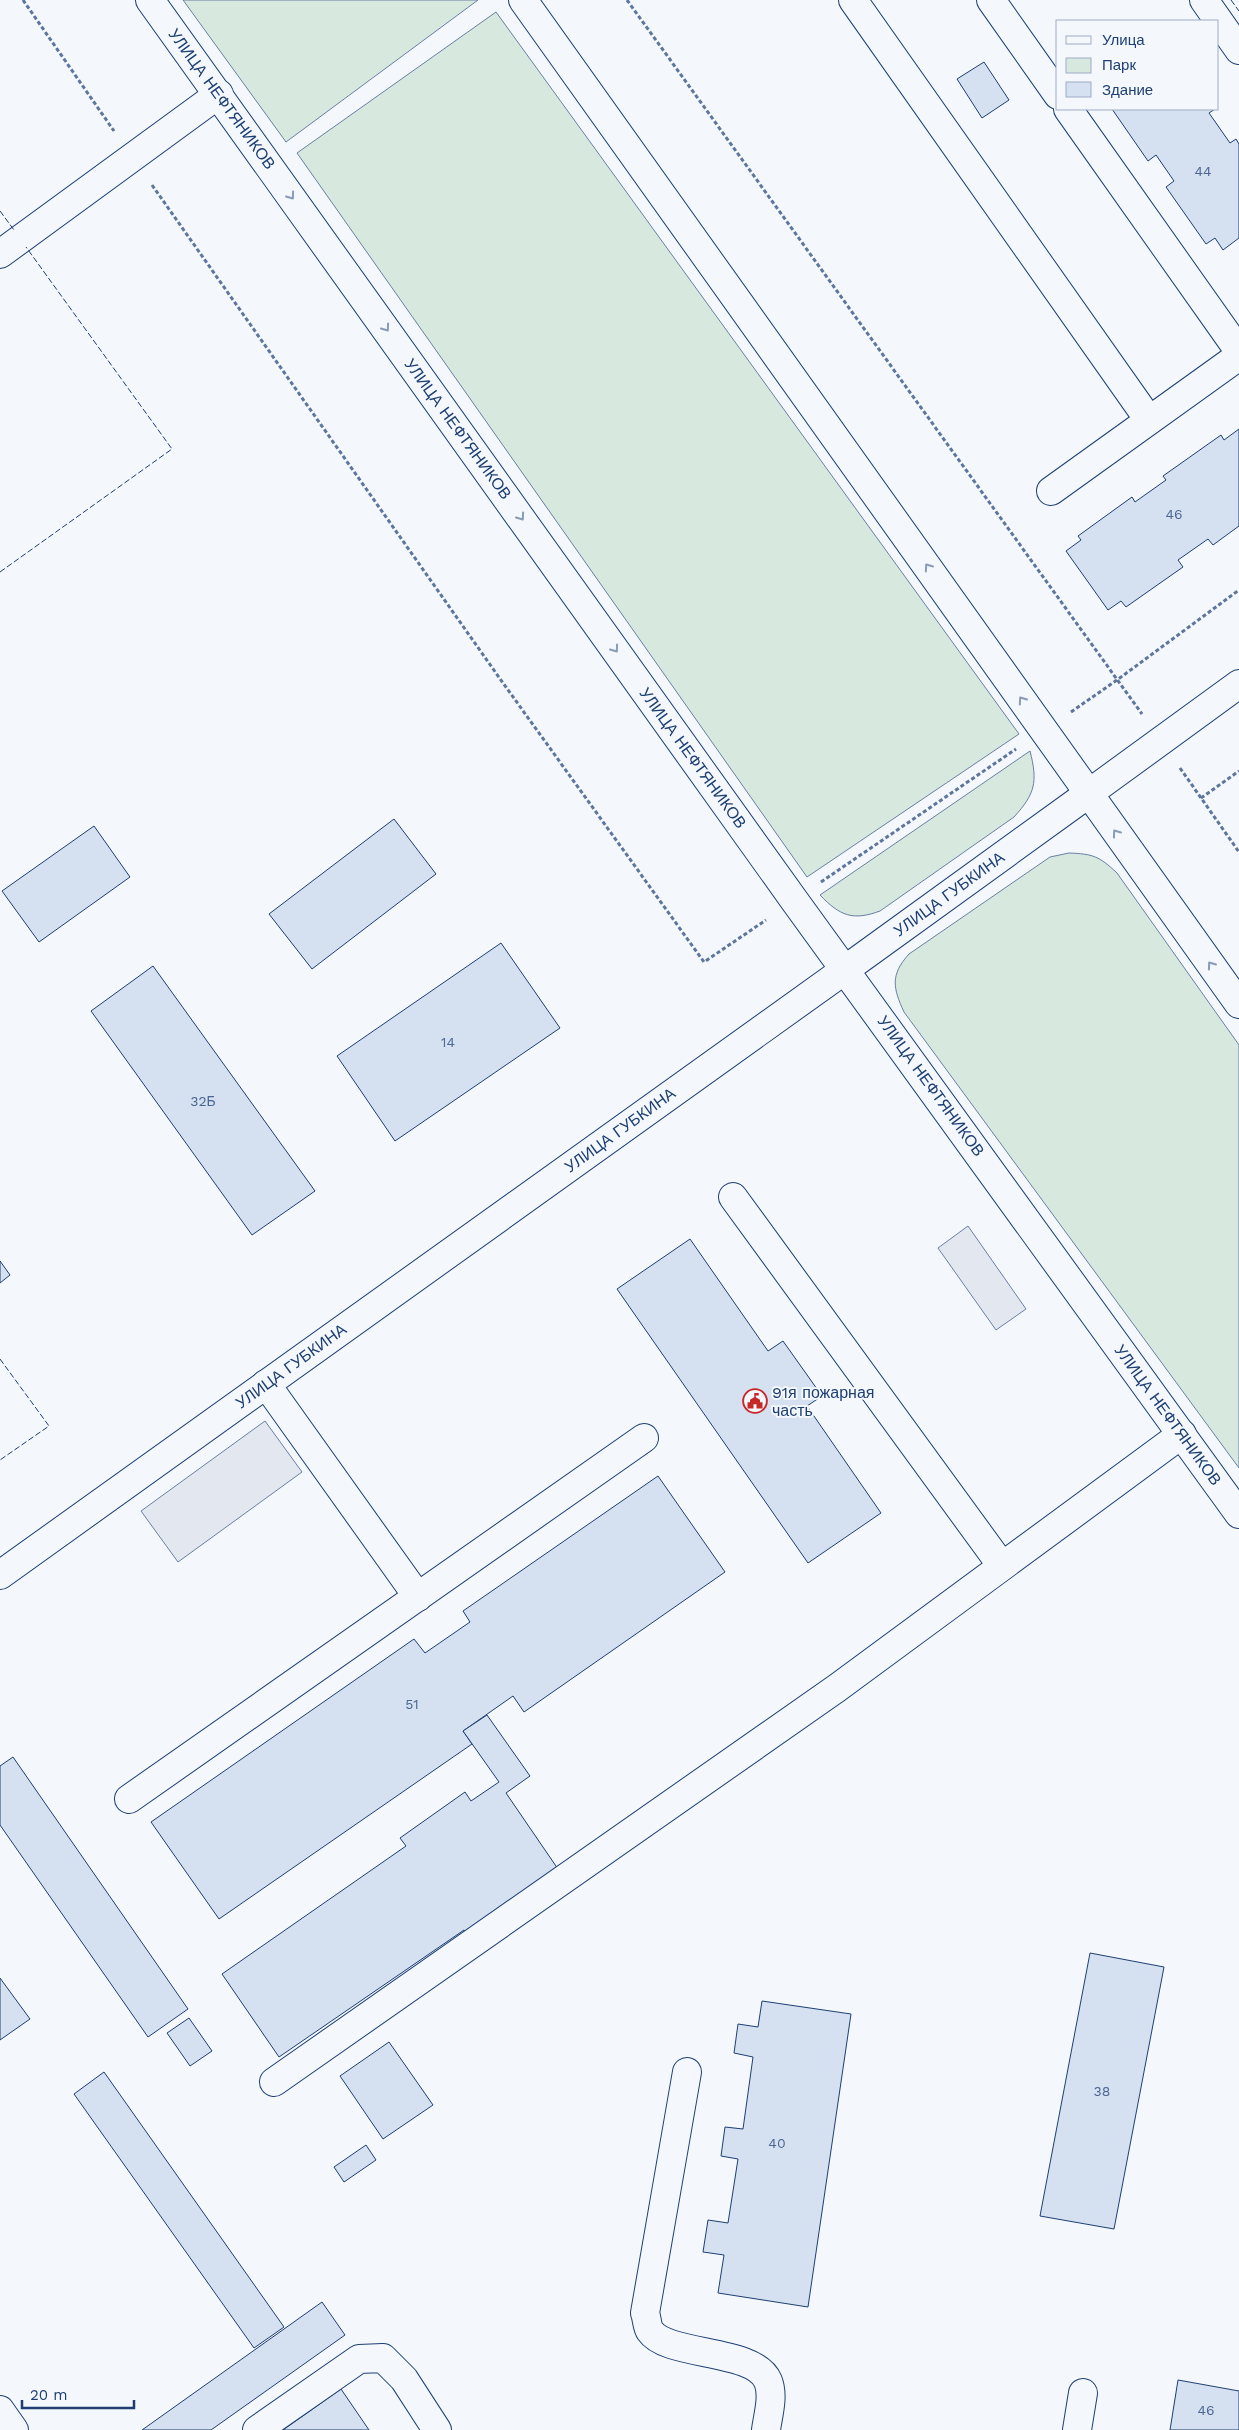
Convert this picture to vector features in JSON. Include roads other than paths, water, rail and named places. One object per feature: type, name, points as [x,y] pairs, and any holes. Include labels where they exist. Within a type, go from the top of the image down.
[{"type":"main road","name":"УЛИЦА НЕФТЯНИКОВ","points":[[150,0],[1239,1514]]},
{"type":"main road","points":[[523,0],[1239,1004]]},
{"type":"main road","points":[[854,0],[1149,420]]},
{"type":"main road","points":[[991,0],[1056,91]]},
{"type":"main road","points":[[1204,0],[1218,20]]},
{"type":"main road","points":[[1219,21],[1239,50]]},
{"type":"main road","points":[[0,254],[219,94]]},
{"type":"main road","points":[[1069,110],[1239,351]]},
{"type":"main road","points":[[1051,491],[1239,356]]},
{"type":"main road","name":"УЛИЦА ГУБКИНА","points":[[0,1575],[846,969],[1239,684]]},
{"type":"main road","points":[[734,1196],[1002,1566]]},
{"type":"main road","points":[[266,1384],[418,1597]]},
{"type":"main road","points":[[274,2082],[837,1688],[1182,1434]]},
{"type":"main road","points":[[129,1799],[644,1438]]},
{"type":"main road","points":[[687,2072],[645,2313],[650,2331],[661,2341],[736,2360],[756,2368],[768,2380],[770,2399],[766,2430]]},
{"type":"main road","points":[[257,2430],[358,2359],[383,2358],[404,2379],[437,2430]]},
{"type":"main road","points":[[1077,2430],[1083,2393]]},
{"type":"main road","points":[[0,2410],[14,2430]]},
{"type":"place","name":"91я пожарная часть","points":[[755,1401]]}]
